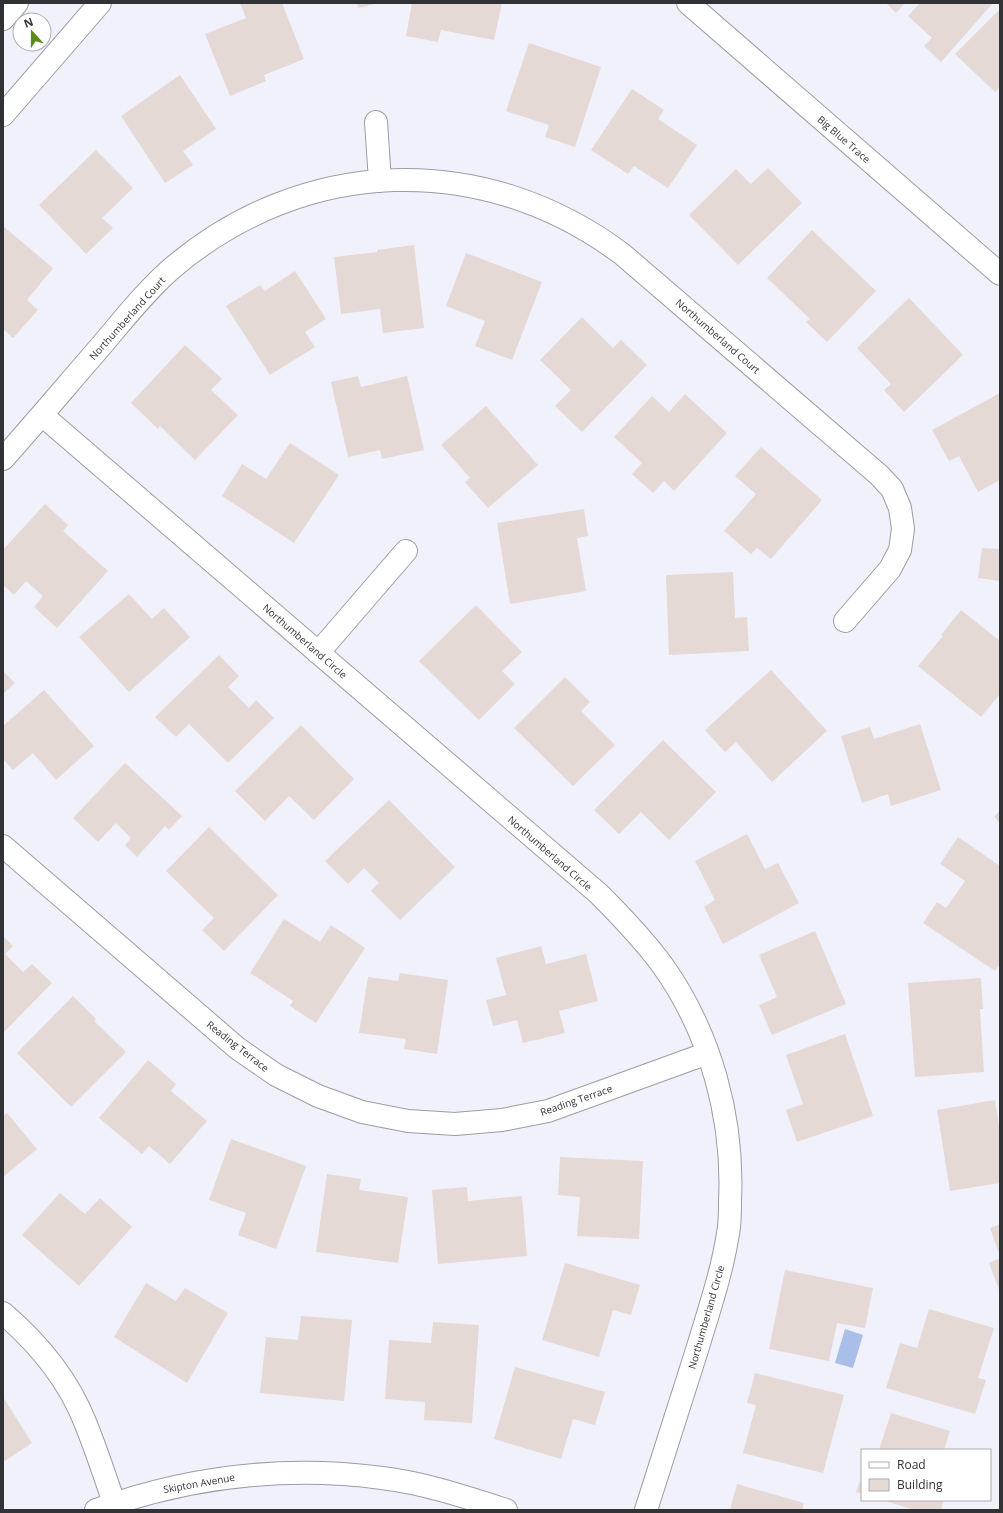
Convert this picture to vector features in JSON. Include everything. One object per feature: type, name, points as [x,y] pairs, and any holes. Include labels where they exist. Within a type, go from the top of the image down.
[{"type":"street","points":[[3,19],[17,3]]},
{"type":"street","points":[[3,115],[100,3]]},
{"type":"street","name":"Big Blue Trace","points":[[688,3],[1000,274]]},
{"type":"street","points":[[376,122],[380,181]]},
{"type":"street","name":"Northumberland Court","points":[[42,414],[142,299],[170,270],[207,241],[248,217],[292,198],[338,186],[380,181],[424,180],[472,186],[518,198],[562,216],[603,240],[622,254],[879,475],[892,489],[900,508],[903,529],[900,550],[890,569],[845,621]]},
{"type":"street","points":[[3,459],[42,414]]},
{"type":"street","name":"Northumberland Circle","points":[[42,414],[599,894],[633,928],[664,967],[689,1010],[708,1053],[716,1079],[727,1127],[731,1177],[729,1226],[720,1275],[646,1510]]},
{"type":"street","points":[[318,653],[406,552]]},
{"type":"street","name":"Reading Terrace","points":[[3,846],[237,1048],[276,1075],[318,1096],[362,1112],[408,1121],[455,1124],[502,1120],[548,1111],[708,1053]]},
{"type":"street","name":"Skipton Avenue","points":[[3,1313],[25,1332],[40,1348],[65,1383],[85,1421],[105,1507],[158,1490],[202,1480],[247,1474],[315,1472],[383,1478],[450,1492],[506,1510]]},
{"type":"water","points":[[845,1329],[863,1335],[853,1368],[835,1363]]},
{"type":"building","points":[[240,3],[282,3],[304,59],[264,75],[266,81],[230,96],[205,34],[246,18]]},
{"type":"building","points":[[357,3],[375,3],[375,4],[358,8]]},
{"type":"building","points":[[412,3],[502,3],[494,40],[441,30],[438,42],[406,36]]},
{"type":"building","points":[[886,3],[905,3],[896,13]]},
{"type":"building","points":[[920,3],[993,3],[941,62],[924,46],[932,38],[908,16]]},
{"type":"building","points":[[1000,9],[1000,87],[995,92],[955,54]]},
{"type":"building","points":[[529,43],[601,67],[575,147],[545,137],[549,125],[506,111]]},
{"type":"building","points":[[180,75],[216,129],[183,151],[193,165],[165,183],[121,116]]},
{"type":"building","points":[[632,89],[664,110],[658,119],[697,145],[668,188],[634,166],[628,174],[591,150]]},
{"type":"building","points":[[96,150],[133,188],[102,218],[113,228],[86,254],[39,205]]},
{"type":"building","points":[[768,168],[802,203],[738,265],[689,215],[736,169],[751,184]]},
{"type":"building","points":[[3,226],[53,268],[27,300],[38,310],[13,338],[3,329]]},
{"type":"building","points":[[812,230],[876,291],[827,342],[806,322],[810,319],[767,278]]},
{"type":"building","points":[[414,245],[424,328],[383,333],[380,309],[341,314],[334,257],[377,252],[377,250]]},
{"type":"building","points":[[466,253],[542,282],[512,360],[475,346],[485,321],[446,306]]},
{"type":"building","points":[[295,271],[326,319],[305,332],[315,347],[270,375],[226,306],[260,285],[265,291]]},
{"type":"building","points":[[909,298],[963,355],[904,412],[884,390],[891,384],[857,348]]},
{"type":"building","points":[[582,317],[613,348],[621,340],[647,365],[582,432],[555,406],[571,390],[540,360]]},
{"type":"building","points":[[185,345],[222,379],[211,390],[238,415],[195,460],[160,426],[158,429],[131,403]]},
{"type":"building","points":[[358,376],[361,387],[407,376],[424,450],[382,459],[380,450],[348,457],[331,382]]},
{"type":"building","points":[[1000,393],[1000,480],[978,492],[959,456],[949,461],[932,430]]},
{"type":"building","points":[[685,394],[727,433],[674,491],[664,481],[653,493],[632,474],[642,463],[614,437],[652,396],[669,412]]},
{"type":"building","points":[[486,406],[538,465],[488,508],[465,482],[470,478],[441,445]]},
{"type":"building","points":[[290,443],[339,475],[294,543],[222,496],[242,464],[266,479]]},
{"type":"building","points":[[761,447],[822,500],[771,559],[757,548],[751,554],[724,531],[756,494],[735,476]]},
{"type":"building","points":[[45,504],[68,525],[63,531],[108,571],[57,628],[34,607],[43,596],[26,581],[14,595],[3,585],[3,550]]},
{"type":"building","points":[[584,509],[588,536],[577,538],[586,591],[510,604],[497,523]]},
{"type":"building","points":[[982,548],[1000,549],[1000,581],[978,578]]},
{"type":"building","points":[[733,572],[735,618],[747,617],[749,651],[669,655],[666,575]]},
{"type":"building","points":[[129,594],[152,619],[164,608],[190,637],[129,692],[79,637]]},
{"type":"building","points":[[476,605],[522,652],[502,671],[515,684],[479,720],[419,661]]},
{"type":"building","points":[[961,610],[1000,641],[1000,694],[981,717],[918,666],[943,636],[941,635]]},
{"type":"building","points":[[219,655],[239,676],[228,687],[249,708],[256,700],[274,718],[228,763],[189,724],[176,737],[155,717]]},
{"type":"building","points":[[771,670],[827,731],[772,782],[736,742],[725,752],[705,730]]},
{"type":"building","points":[[3,671],[15,683],[3,694]]},
{"type":"building","points":[[565,677],[590,702],[581,711],[615,745],[573,786],[514,728]]},
{"type":"building","points":[[44,690],[94,746],[56,780],[33,753],[13,770],[3,759],[3,726]]},
{"type":"building","points":[[920,724],[941,790],[891,806],[888,794],[862,803],[841,736],[870,727],[874,739]]},
{"type":"building","points":[[301,725],[354,779],[314,820],[289,796],[265,821],[235,791]]},
{"type":"building","points":[[663,740],[716,792],[669,840],[641,812],[619,834],[594,810]]},
{"type":"building","points":[[125,763],[182,816],[169,830],[165,826],[137,857],[125,845],[131,838],[116,823],[98,842],[73,818]]},
{"type":"building","points":[[389,800],[455,867],[400,920],[371,891],[379,883],[364,868],[348,884],[325,861]]},
{"type":"building","points":[[1000,810],[1000,823],[994,817]]},
{"type":"building","points":[[209,827],[278,895],[224,951],[202,930],[214,918],[166,871]]},
{"type":"building","points":[[747,834],[765,869],[778,863],[799,903],[723,944],[704,907],[715,900],[695,861]]},
{"type":"building","points":[[958,837],[1000,866],[1000,964],[995,971],[923,923],[937,902],[946,908],[965,881],[940,864]]},
{"type":"building","points":[[284,919],[320,942],[331,925],[365,948],[316,1023],[290,1006],[293,1001],[250,973]]},
{"type":"building","points":[[815,931],[846,1004],[772,1035],[759,1005],[777,997],[759,955]]},
{"type":"building","points":[[3,936],[13,946],[5,954],[23,972],[32,964],[52,983],[3,1033]]},
{"type":"building","points":[[541,946],[546,964],[586,954],[598,1001],[559,1011],[565,1033],[523,1043],[517,1020],[493,1026],[486,1000],[506,995],[496,958]]},
{"type":"building","points":[[400,973],[448,980],[437,1054],[404,1049],[406,1039],[359,1033],[368,977],[398,981]]},
{"type":"building","points":[[981,978],[983,1009],[980,1009],[984,1072],[915,1077],[908,983]]},
{"type":"building","points":[[73,996],[96,1019],[94,1021],[126,1052],[71,1107],[17,1053]]},
{"type":"building","points":[[845,1034],[873,1116],[797,1142],[786,1110],[803,1104],[786,1055]]},
{"type":"building","points":[[148,1060],[176,1084],[171,1091],[207,1121],[170,1164],[149,1146],[142,1154],[99,1118]]},
{"type":"building","points":[[995,1100],[1000,1133],[1000,1183],[950,1191],[937,1110]]},
{"type":"building","points":[[7,1113],[37,1149],[3,1177],[3,1116]]},
{"type":"building","points":[[231,1139],[306,1166],[276,1249],[238,1235],[246,1213],[209,1200]]},
{"type":"building","points":[[560,1157],[643,1161],[639,1239],[577,1236],[580,1197],[558,1195]]},
{"type":"building","points":[[327,1174],[361,1179],[359,1190],[408,1197],[398,1263],[316,1252]]},
{"type":"building","points":[[467,1187],[468,1201],[522,1196],[527,1256],[438,1264],[432,1190]]},
{"type":"building","points":[[60,1193],[85,1214],[100,1198],[132,1227],[79,1286],[22,1235]]},
{"type":"building","points":[[1000,1224],[1000,1256],[990,1228]]},
{"type":"building","points":[[1000,1258],[1000,1290],[999,1290],[989,1263]]},
{"type":"building","points":[[565,1263],[640,1285],[631,1315],[613,1310],[599,1357],[542,1340]]},
{"type":"building","points":[[785,1270],[873,1288],[865,1328],[837,1323],[829,1361],[769,1349]]},
{"type":"building","points":[[146,1283],[176,1301],[185,1288],[228,1313],[187,1383],[114,1337]]},
{"type":"building","points":[[929,1309],[994,1328],[978,1378],[986,1380],[975,1414],[886,1388],[900,1343],[917,1348]]},
{"type":"building","points":[[301,1316],[352,1320],[344,1401],[260,1393],[266,1337],[298,1340]]},
{"type":"building","points":[[433,1322],[479,1325],[472,1423],[424,1420],[425,1402],[385,1399],[389,1340],[431,1343]]},
{"type":"building","points":[[515,1367],[605,1392],[595,1425],[573,1419],[561,1459],[494,1439]]},
{"type":"building","points":[[755,1373],[844,1395],[823,1473],[743,1453],[756,1405],[747,1403]]},
{"type":"building","points":[[3,1397],[32,1443],[5,1461],[3,1458]]},
{"type":"building","points":[[891,1413],[950,1431],[944,1449],[879,1449]]},
{"type":"building","points":[[861,1479],[861,1494],[856,1492]]},
{"type":"building","points":[[737,1484],[804,1503],[802,1510],[730,1510]]},
{"type":"building","points":[[886,1501],[944,1501],[941,1510],[914,1510]]}]
